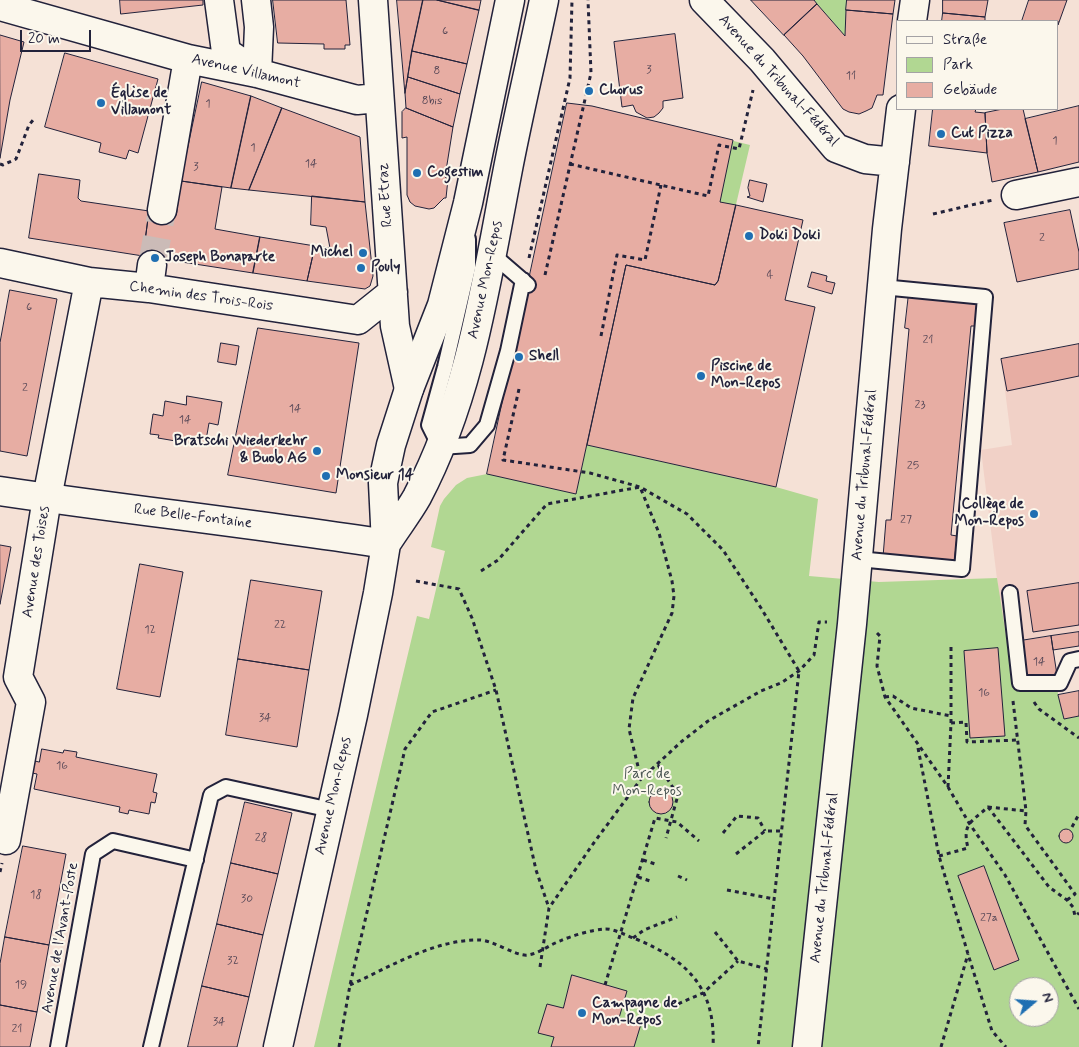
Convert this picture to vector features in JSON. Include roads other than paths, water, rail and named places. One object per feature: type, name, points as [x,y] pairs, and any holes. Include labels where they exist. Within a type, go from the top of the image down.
[{"type":"street","points":[[219,0],[226,52],[257,73]]},
{"type":"street","points":[[256,0],[259,28],[257,73]]},
{"type":"street","name":"Rue Etraz","points":[[373,0],[378,98],[395,326],[409,389]]},
{"type":"street","name":"Avenue Mon-Repos","points":[[278,1047],[372,622],[386,544],[383,482],[391,445],[409,389],[442,305],[468,203],[510,0]]},
{"type":"street","name":"Avenue Mon-Repos","points":[[386,544],[417,498],[456,405],[472,347],[544,0]]},
{"type":"street","name":"Avenue du Tribunal-Fédéral","points":[[704,0],[762,60],[836,148],[865,159],[894,162],[858,559],[807,1047]]},
{"type":"street","points":[[912,20],[915,0]]},
{"type":"street","name":"Avenue Villamont","points":[[0,6],[188,59],[257,73],[357,100],[378,98]]},
{"type":"street","points":[[162,210],[188,59]]},
{"type":"street","points":[[894,162],[901,110]]},
{"type":"street","points":[[1016,195],[1079,182]]},
{"type":"street","name":"Chemin des Trois-Rois","points":[[0,263],[89,282],[151,277],[358,320],[393,292]]},
{"type":"street","name":"Avenue des Toises","points":[[6,840],[31,702],[18,677],[47,498],[89,282]]},
{"type":"street","name":"Rue Belle-Fontaine","points":[[0,490],[386,544]]},
{"type":"lane","points":[[468,203],[468,268],[429,425],[440,447],[470,445],[487,425],[508,351],[525,283],[492,254]]},
{"type":"lane","points":[[858,559],[962,569],[963,560],[986,297],[882,287]]},
{"type":"lane","points":[[1010,594],[1020,683],[1060,684],[1070,661],[1079,659]]},
{"type":"lane","points":[[151,1047],[211,795],[226,787],[331,810]]},
{"type":"lane","name":"Avenue de l'Avant-Poste","points":[[58,1047],[92,854],[113,841],[196,860]]},
{"type":"tunnel","points":[[152,265],[162,210]]},
{"type":"place","name":"Chorus","points":[[589,91]]},
{"type":"place","name":"Église de Villamont","points":[[101,103]]},
{"type":"place","name":"Cut Pizza","points":[[941,134]]},
{"type":"place","name":"Cogestim","points":[[417,173]]},
{"type":"place","name":"Doki Doki","points":[[749,236]]},
{"type":"place","name":"Michel","points":[[363,253]]},
{"type":"place","name":"Joseph Bonaparte","points":[[155,258]]},
{"type":"place","name":"Pouly","points":[[361,268]]},
{"type":"place","name":"Shell","points":[[519,357]]},
{"type":"place","name":"Piscine de Mon-Repos","points":[[701,376]]},
{"type":"place","name":"Bratschi Wiederkehr & Buob AG","points":[[317,451]]},
{"type":"place","name":"Monsieur 14","points":[[326,476]]},
{"type":"place","name":"Collège de Mon-Repos","points":[[1034,514]]},
{"type":"place","name":"Campagne de Mon-Repos","points":[[582,1013]]},
{"type":"park label","name":"Parc de Mon-Repos","points":[[647,784]]}]
